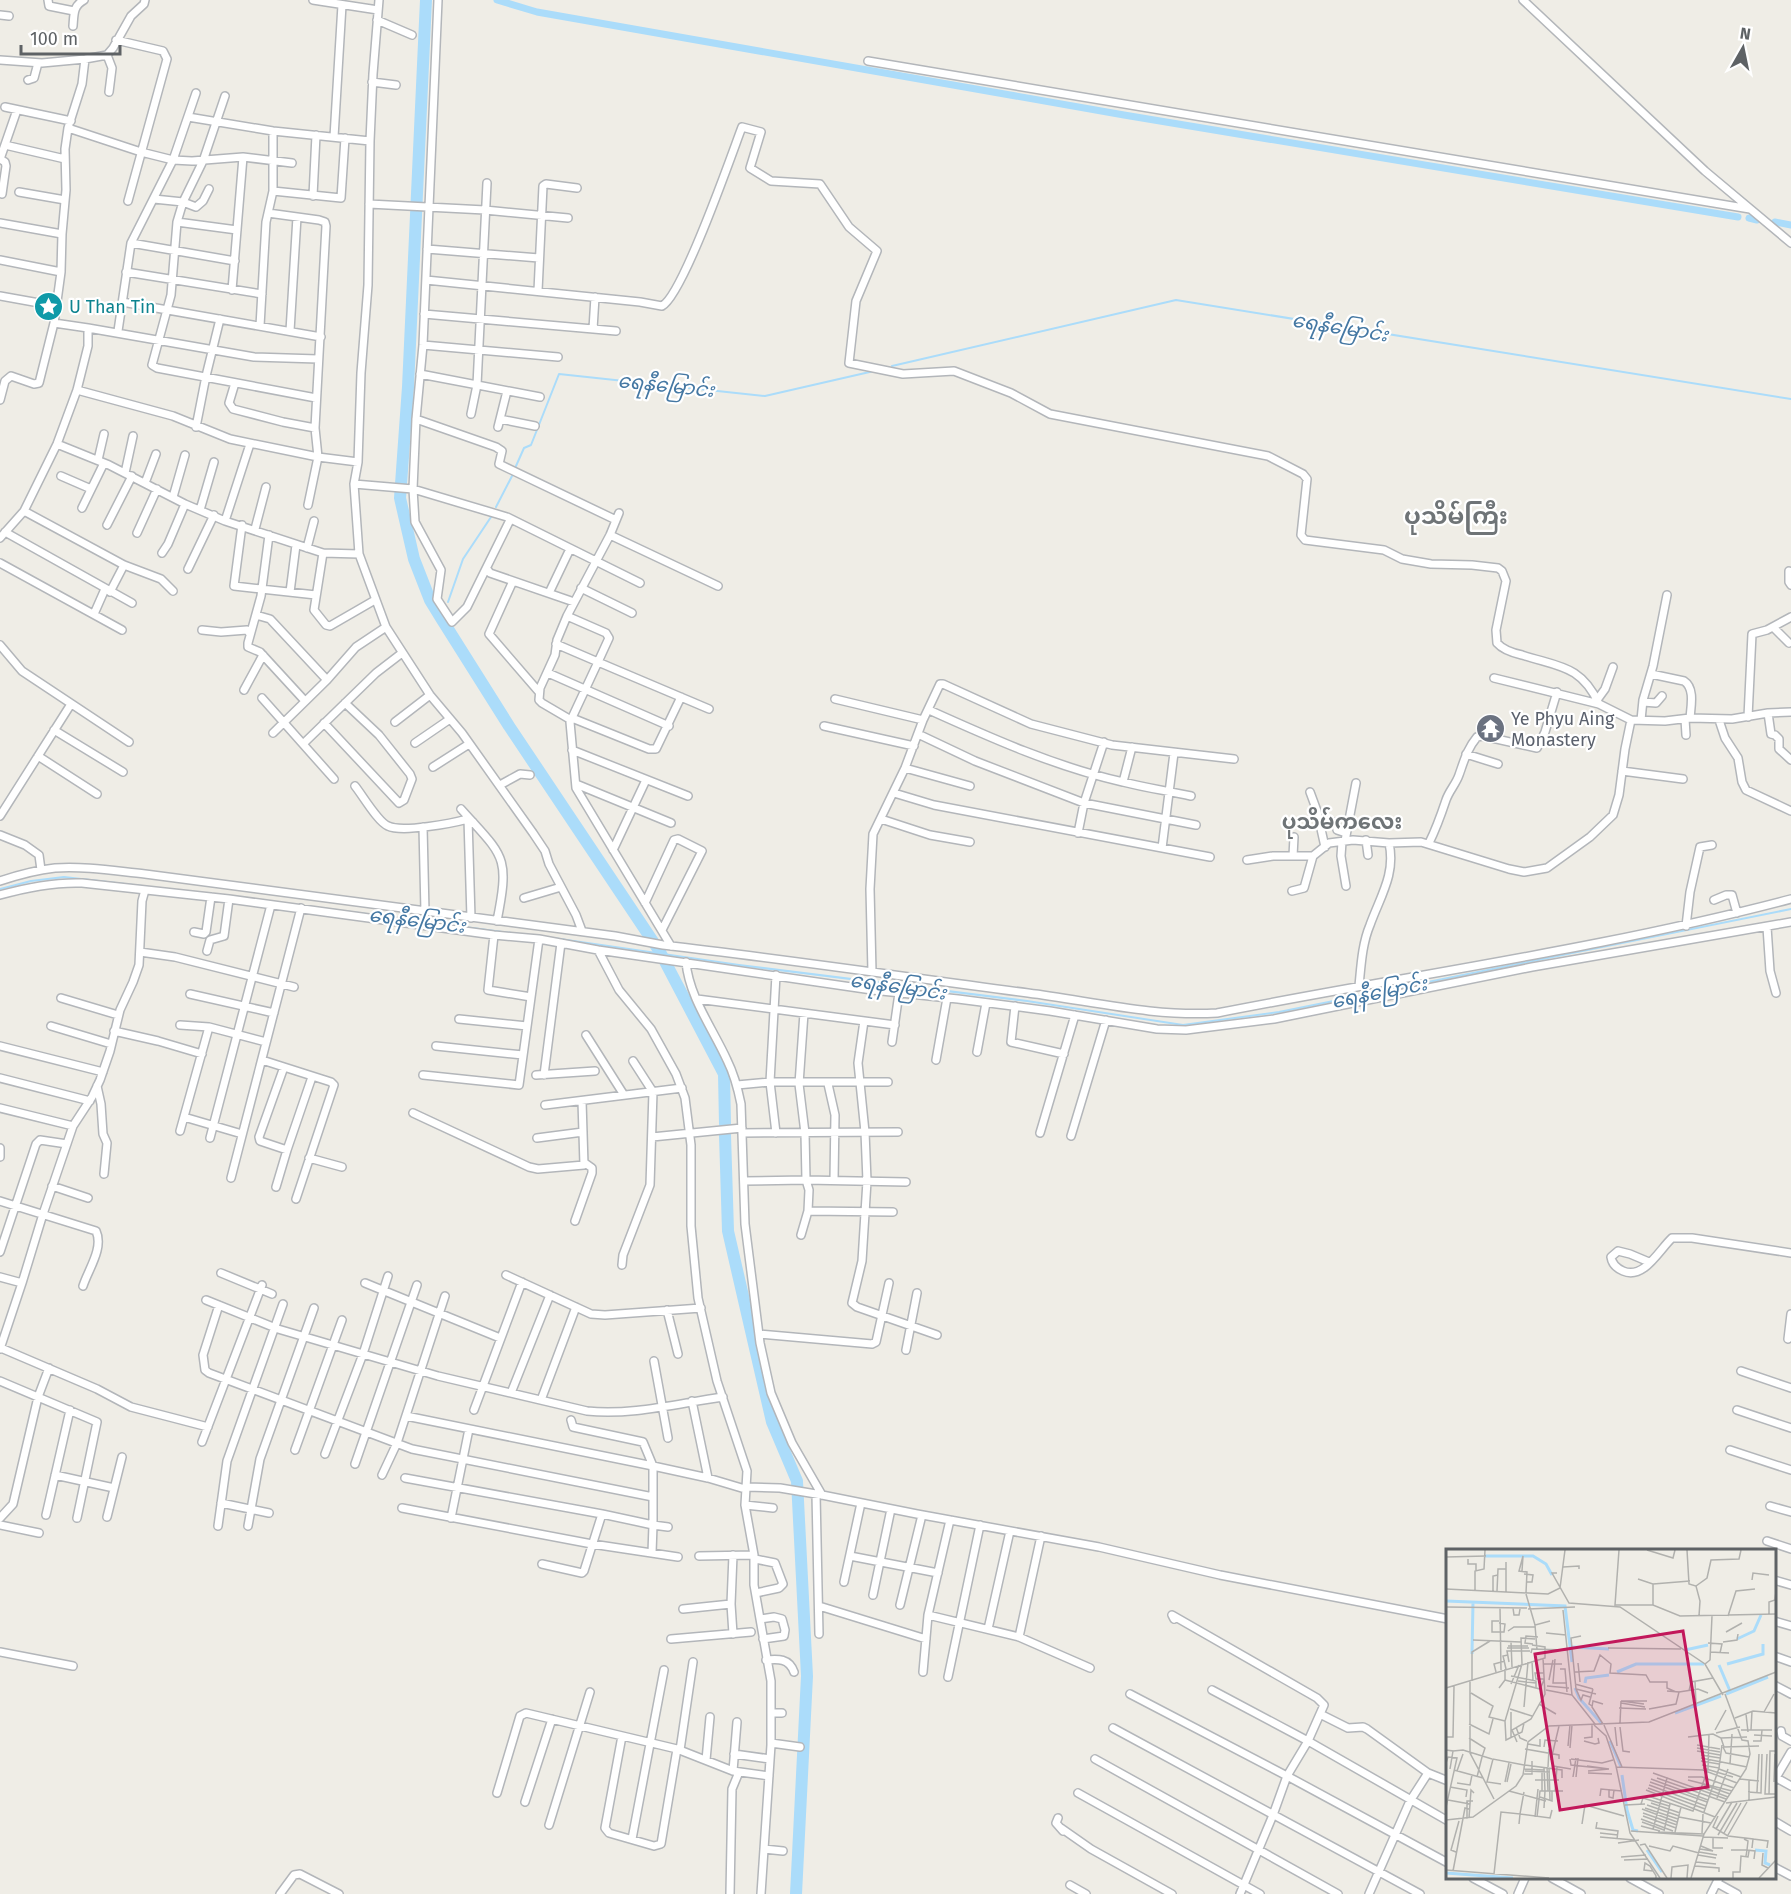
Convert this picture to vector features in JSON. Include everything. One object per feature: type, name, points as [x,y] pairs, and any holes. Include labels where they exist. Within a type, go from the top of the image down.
[{"type":"street","points":[[48,0],[49,6],[74,11]]},
{"type":"street","points":[[73,26],[74,11],[77,4],[84,0]]},
{"type":"street","points":[[0,60],[38,63],[107,55],[145,0]]},
{"type":"street","points":[[313,0],[378,10]]},
{"type":"street","points":[[379,0],[372,82],[368,285],[361,374],[358,462],[354,484],[359,554],[386,627],[430,695],[500,785],[545,851],[552,871],[586,933],[586,947]]},
{"type":"street","points":[[438,0],[423,345],[416,419],[413,489],[415,522],[441,570],[437,599],[452,622],[466,607],[510,520]]},
{"type":"street","points":[[1523,0],[1705,171],[1791,243]]},
{"type":"street","points":[[334,137],[342,5]]},
{"type":"street","points":[[0,15],[9,16]]},
{"type":"street","points":[[377,20],[412,35]]},
{"type":"street","points":[[119,36],[163,51],[166,59],[128,201]]},
{"type":"street","points":[[107,55],[112,68],[109,92]]},
{"type":"street","points":[[0,400],[2,385],[11,376],[33,384],[39,383],[54,324],[61,272],[65,159],[69,125],[82,84],[85,59]]},
{"type":"street","points":[[868,61],[1750,209]]},
{"type":"street","points":[[28,81],[34,78],[38,63]]},
{"type":"street","points":[[372,82],[396,85]]},
{"type":"street","points":[[118,331],[130,243],[173,160],[196,93]]},
{"type":"street","points":[[225,96],[203,161],[183,202],[177,222],[168,310],[152,363],[153,366],[316,398]]},
{"type":"street","points":[[5,108],[69,125],[141,152],[173,160],[203,161],[243,157],[292,163]]},
{"type":"street","points":[[2,194],[6,166],[0,159],[17,110]]},
{"type":"street","points":[[188,117],[370,141]]},
{"type":"street","points":[[426,280],[662,306],[667,303],[700,239],[742,127],[761,132],[750,168],[771,181],[820,184],[849,226],[877,250],[856,301],[849,363],[903,374],[954,371],[1011,393],[1050,414],[1268,456],[1303,474],[1307,479],[1302,535],[1305,540],[1384,550],[1402,559],[1443,566],[1472,565],[1498,568],[1505,576],[1506,589],[1496,630],[1497,643],[1510,652],[1578,673],[1588,684],[1598,702]]},
{"type":"street","points":[[260,326],[268,213],[273,191],[273,130]]},
{"type":"street","points":[[312,196],[316,135]]},
{"type":"street","points":[[273,191],[341,198],[345,138]]},
{"type":"street","points":[[5,145],[65,159]]},
{"type":"street","points":[[232,290],[243,157]]},
{"type":"street","points":[[471,414],[477,385],[487,183]]},
{"type":"street","points":[[538,291],[544,184],[577,188]]},
{"type":"street","points":[[154,199],[183,202],[196,207],[200,206],[209,189]]},
{"type":"street","points":[[19,192],[65,200]]},
{"type":"street","points":[[369,204],[404,204],[568,218]]},
{"type":"street","points":[[268,213],[325,222],[326,225],[316,398],[315,428],[318,457],[308,505]]},
{"type":"street","points":[[290,331],[297,217]]},
{"type":"street","points":[[177,222],[237,230]]},
{"type":"street","points":[[0,223],[62,234]]},
{"type":"street","points":[[130,243],[235,261]]},
{"type":"street","points":[[427,249],[539,258]]},
{"type":"street","points":[[0,260],[61,272]]},
{"type":"street","points":[[126,272],[262,294]]},
{"type":"street","points":[[0,296],[56,306]]},
{"type":"street","points":[[593,329],[595,297]]},
{"type":"street","points":[[122,302],[321,337]]},
{"type":"street","points":[[424,314],[616,331]]},
{"type":"street","points":[[196,427],[220,319]]},
{"type":"street","points":[[54,324],[118,331],[254,357],[318,359]]},
{"type":"street","points":[[88,328],[88,346],[77,390],[57,444],[24,511],[2,535],[132,603]]},
{"type":"street","points":[[423,345],[558,357]]},
{"type":"street","points":[[420,374],[540,397]]},
{"type":"street","points":[[235,383],[229,403],[233,409],[315,428]]},
{"type":"street","points":[[77,390],[172,416],[230,440],[318,457],[358,462]]},
{"type":"street","points":[[498,427],[507,391]]},
{"type":"street","points":[[500,418],[535,426]]},
{"type":"street","points":[[416,419],[496,447],[502,451],[499,464],[618,517],[567,616],[556,644],[555,655],[539,692],[539,700],[571,719],[653,749],[659,747],[681,697]]},
{"type":"street","points":[[82,508],[101,461],[104,434]]},
{"type":"street","points":[[107,525],[129,475],[133,436]]},
{"type":"street","points":[[57,444],[101,461],[185,504],[225,520],[323,553],[359,554]]},
{"type":"street","points":[[225,520],[250,444]]},
{"type":"street","points":[[146,483],[156,454]]},
{"type":"street","points":[[173,498],[185,455]]},
{"type":"street","points":[[200,510],[214,462]]},
{"type":"street","points":[[61,476],[91,489]]},
{"type":"street","points":[[354,484],[413,489],[488,510],[640,583]]},
{"type":"street","points":[[255,529],[266,487]]},
{"type":"street","points":[[137,533],[157,489]]},
{"type":"street","points":[[162,553],[185,504]]},
{"type":"street","points":[[24,511],[124,565],[161,579],[173,591]]},
{"type":"street","points":[[188,569],[214,515]]},
{"type":"street","points":[[307,548],[314,521]]},
{"type":"street","points":[[242,525],[234,586],[261,595],[290,592],[316,595]]},
{"type":"street","points":[[269,535],[261,595],[248,647],[263,655],[305,701]]},
{"type":"street","points":[[610,535],[718,586]]},
{"type":"street","points":[[290,592],[296,545]]},
{"type":"street","points":[[549,593],[570,549]]},
{"type":"street","points":[[323,553],[314,612],[328,627],[375,600]]},
{"type":"street","points":[[0,563],[122,630]]},
{"type":"street","points":[[94,614],[124,565]]},
{"type":"street","points":[[487,569],[490,573],[574,602]]},
{"type":"street","points":[[1789,571],[1791,585]]},
{"type":"street","points":[[513,581],[489,634],[539,692]]},
{"type":"street","points":[[581,588],[632,613]]},
{"type":"street","points":[[1641,720],[1667,595]]},
{"type":"street","points":[[256,615],[270,619],[327,680]]},
{"type":"street","points":[[567,616],[609,635],[571,719],[572,750],[578,791],[662,930],[667,945]]},
{"type":"street","points":[[1748,717],[1752,634],[1773,627],[1791,617]]},
{"type":"street","points":[[273,734],[356,647],[386,627]]},
{"type":"street","points":[[1773,627],[1789,643]]},
{"type":"street","points":[[202,630],[221,632],[247,630],[250,634]]},
{"type":"street","points":[[556,644],[709,709]]},
{"type":"street","points":[[0,645],[22,671],[129,742]]},
{"type":"street","points":[[303,744],[376,673],[402,653]]},
{"type":"street","points":[[244,690],[263,655]]},
{"type":"street","points":[[1598,702],[1613,667]]},
{"type":"street","points":[[548,673],[669,726]]},
{"type":"street","points":[[1650,674],[1689,684],[1691,689],[1686,735]]},
{"type":"street","points":[[1494,678],[1598,702],[1631,720],[1665,721],[1688,718],[1719,720],[1791,712]]},
{"type":"street","points":[[872,972],[870,860],[873,834],[894,794],[937,686],[943,684],[1023,722],[1104,742],[1174,753],[1234,759]]},
{"type":"street","points":[[1429,843],[1446,799],[1459,777],[1466,754],[1477,737],[1483,736],[1537,748],[1545,732],[1557,692]]},
{"type":"street","points":[[395,722],[430,695]]},
{"type":"street","points":[[1643,702],[1656,703],[1662,696]]},
{"type":"street","points":[[262,698],[334,779]]},
{"type":"street","points":[[835,699],[923,720]]},
{"type":"street","points":[[324,723],[399,803],[404,800],[412,779],[410,774],[379,735],[345,703]]},
{"type":"street","points":[[0,816],[71,704]]},
{"type":"street","points":[[928,710],[1014,748],[1092,774],[1191,796]]},
{"type":"street","points":[[1768,713],[1771,734],[1779,739],[1779,749],[1791,760]]},
{"type":"street","points":[[415,743],[450,719]]},
{"type":"street","points":[[1292,891],[1305,888],[1313,856],[1329,843],[1344,839],[1389,843],[1411,841],[1429,843],[1509,869],[1524,872],[1547,868],[1570,852],[1613,815],[1618,801],[1631,720]]},
{"type":"street","points":[[1719,720],[1725,738],[1738,758],[1742,782],[1746,790],[1791,812]]},
{"type":"street","points":[[824,726],[914,746]]},
{"type":"street","points":[[54,730],[123,772]]},
{"type":"street","points":[[918,734],[975,761],[1084,803],[1196,825]]},
{"type":"street","points":[[1078,833],[1092,774],[1104,742]]},
{"type":"street","points":[[433,767],[469,744]]},
{"type":"street","points":[[1123,782],[1132,747]]},
{"type":"street","points":[[572,750],[688,796]]},
{"type":"street","points":[[1162,848],[1171,792],[1174,753]]},
{"type":"street","points":[[1466,754],[1498,764]]},
{"type":"street","points":[[38,756],[97,794]]},
{"type":"street","points":[[905,768],[970,786]]},
{"type":"street","points":[[1622,771],[1683,779]]},
{"type":"street","points":[[500,785],[520,774],[530,775]]},
{"type":"street","points":[[613,850],[646,780]]},
{"type":"street","points":[[1346,886],[1341,856],[1356,783]]},
{"type":"street","points":[[576,784],[671,823]]},
{"type":"street","points":[[355,786],[387,826],[392,828],[471,821]]},
{"type":"street","points":[[1310,792],[1319,817],[1324,847]]},
{"type":"street","points":[[894,794],[934,805],[1210,857]]},
{"type":"street","points":[[461,809],[492,843],[502,858],[504,884],[496,921]]},
{"type":"street","points":[[881,819],[930,834],[970,842]]},
{"type":"street","points":[[471,821],[471,918]]},
{"type":"street","points":[[1336,822],[1344,839]]},
{"type":"street","points":[[423,827],[425,912]]},
{"type":"street","points":[[0,835],[25,845],[39,855],[41,870]]},
{"type":"street","points":[[1293,856],[1294,837]]},
{"type":"street","points":[[645,903],[674,840],[678,839],[702,851],[662,930]]},
{"type":"street","points":[[1366,840],[1368,855]]},
{"type":"street","points":[[1359,986],[1366,938],[1387,886],[1391,862],[1389,843]]},
{"type":"street","points":[[1686,926],[1690,892],[1700,847],[1712,845]]},
{"type":"street","points":[[1247,860],[1313,856]]},
{"type":"street","points":[[0,881],[41,870],[75,867],[145,874],[1190,1015],[1217,1013],[1686,926],[1791,899]]},
{"type":"street","points":[[0,895],[30,886],[61,882],[229,899],[539,939],[598,950],[899,993],[1015,1006],[1157,1029],[1186,1030],[1243,1023],[1532,967],[1791,922]]},
{"type":"street","points":[[524,898],[561,887]]},
{"type":"street","points":[[145,890],[141,913],[139,965],[118,1015],[103,1072],[90,1101],[73,1126],[0,1349],[98,1389],[131,1407],[208,1427]]},
{"type":"street","points":[[1714,900],[1732,895],[1737,913]]},
{"type":"street","points":[[195,932],[204,934],[206,932],[211,897]]},
{"type":"street","points":[[207,951],[210,940],[224,936],[229,899]]},
{"type":"street","points":[[210,1138],[271,905]]},
{"type":"street","points":[[231,1178],[301,908]]},
{"type":"street","points":[[1767,927],[1770,971],[1776,993]]},
{"type":"street","points":[[494,935],[487,989],[502,994],[531,997]]},
{"type":"street","points":[[423,1076],[519,1085],[539,939]]},
{"type":"street","points":[[561,943],[540,1075],[595,1071]]},
{"type":"street","points":[[598,950],[619,990],[651,1029],[686,1098],[690,1134],[691,1226],[700,1308],[723,1397],[747,1471],[745,1505],[754,1557],[756,1593],[771,1681],[771,1743],[761,1894]]},
{"type":"street","points":[[140,952],[175,957],[294,987]]},
{"type":"street","points":[[686,962],[687,976],[727,1059],[737,1085],[741,1104],[740,1130],[745,1224],[759,1334],[771,1393],[792,1443],[819,1494],[819,1634]]},
{"type":"street","points":[[776,975],[770,1082],[776,1133]]},
{"type":"street","points":[[892,1042],[899,993]]},
{"type":"street","points":[[190,994],[274,1013]]},
{"type":"street","points":[[61,998],[118,1015]]},
{"type":"street","points":[[936,1060],[948,998]]},
{"type":"street","points":[[697,999],[895,1025]]},
{"type":"street","points":[[977,1052],[986,1003]]},
{"type":"street","points":[[1015,1006],[1011,1042],[1064,1054]]},
{"type":"street","points":[[801,1235],[808,1211],[809,1190],[806,1180],[805,1133],[799,1084],[804,1013]]},
{"type":"street","points":[[1040,1134],[1075,1015]]},
{"type":"street","points":[[459,1018],[527,1026]]},
{"type":"street","points":[[1071,1136],[1106,1020]]},
{"type":"street","points":[[864,1021],[858,1063],[867,1181],[862,1261],[852,1303],[857,1307],[937,1335]]},
{"type":"street","points":[[180,1025],[208,1027],[266,1042]]},
{"type":"street","points":[[51,1026],[111,1044]]},
{"type":"street","points":[[180,1131],[208,1027]]},
{"type":"street","points":[[114,1031],[202,1054]]},
{"type":"street","points":[[586,1035],[624,1095]]},
{"type":"street","points":[[0,1046],[103,1072]]},
{"type":"street","points":[[436,1046],[523,1055]]},
{"type":"street","points":[[262,1060],[331,1082],[334,1085],[296,1199]]},
{"type":"street","points":[[622,1265],[623,1255],[650,1185],[652,1092],[633,1060]]},
{"type":"street","points":[[284,1067],[259,1139],[287,1150]]},
{"type":"street","points":[[276,1188],[312,1077]]},
{"type":"street","points":[[0,1078],[90,1101]]},
{"type":"street","points":[[737,1085],[770,1082],[799,1084],[888,1082]]},
{"type":"street","points":[[828,1084],[835,1115],[834,1180]]},
{"type":"street","points":[[97,1086],[106,1143],[104,1174]]},
{"type":"street","points":[[545,1105],[682,1088]]},
{"type":"street","points":[[582,1101],[585,1163]]},
{"type":"street","points":[[0,1108],[73,1126]]},
{"type":"street","points":[[413,1113],[530,1167],[549,1168],[584,1165],[585,1163]]},
{"type":"street","points":[[184,1117],[242,1134]]},
{"type":"street","points":[[652,1137],[726,1129],[776,1133],[898,1132]]},
{"type":"street","points":[[537,1138],[584,1132]]},
{"type":"street","points":[[0,1252],[36,1144],[40,1140],[45,1140],[67,1144]]},
{"type":"street","points":[[0,1148],[0,1157]]},
{"type":"street","points":[[309,1158],[342,1167]]},
{"type":"street","points":[[575,1221],[592,1173],[592,1168],[585,1163]]},
{"type":"street","points":[[744,1181],[906,1182]]},
{"type":"street","points":[[52,1186],[88,1197]]},
{"type":"street","points":[[0,1201],[96,1231],[98,1238],[95,1262],[83,1286]]},
{"type":"street","points":[[808,1211],[893,1212]]},
{"type":"street","points":[[1649,1262],[1618,1251],[1611,1257],[1614,1265],[1634,1274],[1639,1272],[1649,1262],[1672,1238],[1692,1238],[1791,1254]]},
{"type":"street","points":[[221,1273],[261,1287],[272,1294]]},
{"type":"street","points":[[506,1275],[591,1314],[700,1308]]},
{"type":"street","points":[[325,1454],[363,1354],[388,1276]]},
{"type":"street","points":[[0,1277],[22,1283]]},
{"type":"street","points":[[474,1410],[522,1282]]},
{"type":"street","points":[[759,1334],[872,1344],[876,1342],[889,1282]]},
{"type":"street","points":[[365,1283],[500,1338]]},
{"type":"street","points":[[355,1464],[417,1285]]},
{"type":"street","points":[[202,1442],[261,1287]]},
{"type":"street","points":[[906,1350],[917,1293]]},
{"type":"street","points":[[511,1393],[550,1295]]},
{"type":"street","points":[[382,1474],[397,1443],[445,1296]]},
{"type":"street","points":[[206,1300],[275,1328],[421,1371],[599,1412],[723,1397]]},
{"type":"street","points":[[218,1526],[230,1452],[283,1304]]},
{"type":"street","points":[[219,1305],[203,1355],[205,1370],[209,1374],[412,1449],[653,1497]]},
{"type":"street","points":[[541,1400],[576,1307]]},
{"type":"street","points":[[248,1526],[260,1460],[314,1308]]},
{"type":"street","points":[[668,1310],[678,1354]]},
{"type":"street","points":[[1788,1339],[1791,1314]]},
{"type":"street","points":[[295,1450],[342,1320]]},
{"type":"street","points":[[654,1361],[668,1438]]},
{"type":"street","points":[[0,1518],[13,1504],[38,1397],[49,1368]]},
{"type":"street","points":[[1742,1371],[1791,1388]]},
{"type":"street","points":[[0,1381],[94,1420],[98,1424],[77,1518]]},
{"type":"street","points":[[692,1401],[708,1478]]},
{"type":"street","points":[[46,1515],[70,1410]]},
{"type":"street","points":[[1737,1410],[1791,1428]]},
{"type":"street","points":[[406,1416],[653,1466],[746,1488],[780,1488],[819,1494],[922,1515],[1099,1546],[1220,1575],[1446,1619]]},
{"type":"street","points":[[571,1420],[574,1428],[643,1442],[653,1466],[651,1553]]},
{"type":"street","points":[[451,1518],[469,1429]]},
{"type":"street","points":[[1730,1450],[1791,1470]]},
{"type":"street","points":[[107,1517],[122,1457]]},
{"type":"street","points":[[55,1475],[114,1488]]},
{"type":"street","points":[[405,1478],[668,1527]]},
{"type":"street","points":[[221,1503],[269,1513]]},
{"type":"street","points":[[844,1582],[861,1503]]},
{"type":"street","points":[[745,1505],[773,1508]]},
{"type":"street","points":[[1770,1506],[1791,1512]]},
{"type":"street","points":[[402,1508],[592,1544],[678,1557]]},
{"type":"street","points":[[873,1595],[891,1509]]},
{"type":"street","points":[[542,1564],[582,1573],[602,1514]]},
{"type":"street","points":[[900,1605],[922,1515]]},
{"type":"street","points":[[922,1672],[928,1615],[950,1520]]},
{"type":"street","points":[[0,1525],[39,1533]]},
{"type":"street","points":[[948,1677],[980,1525]]},
{"type":"street","points":[[988,1629],[1010,1531]]},
{"type":"street","points":[[1019,1637],[1041,1536]]},
{"type":"street","points":[[1767,1541],[1791,1549]]},
{"type":"street","points":[[733,1555],[731,1604],[733,1634]]},
{"type":"street","points":[[699,1556],[733,1555],[754,1557],[775,1563],[783,1584],[779,1588],[756,1593]]},
{"type":"street","points":[[850,1556],[938,1573]]},
{"type":"street","points":[[1776,1581],[1791,1585]]},
{"type":"street","points":[[683,1610],[731,1604]]},
{"type":"street","points":[[819,1606],[926,1638]]},
{"type":"street","points":[[928,1615],[1019,1637],[1090,1668]]},
{"type":"street","points":[[1174,1619],[1172,1615],[1317,1698],[1324,1705],[1308,1741],[1287,1776],[1240,1894]]},
{"type":"street","points":[[760,1619],[774,1617],[782,1619],[785,1630],[784,1636],[763,1639]]},
{"type":"street","points":[[1776,1622],[1791,1626]]},
{"type":"street","points":[[672,1639],[751,1632]]},
{"type":"street","points":[[0,1652],[73,1666]]},
{"type":"street","points":[[1776,1657],[1791,1662]]},
{"type":"street","points":[[766,1659],[784,1660],[792,1666],[794,1671]]},
{"type":"street","points":[[622,1736],[605,1828],[609,1833],[657,1846],[661,1844],[693,1662]]},
{"type":"street","points":[[632,1839],[664,1670]]},
{"type":"street","points":[[1776,1686],[1791,1694]]},
{"type":"street","points":[[1212,1690],[1308,1741],[1446,1820]]},
{"type":"street","points":[[549,1825],[590,1692]]},
{"type":"street","points":[[1130,1694],[1446,1862]]},
{"type":"street","points":[[497,1793],[520,1716],[526,1713],[678,1749],[736,1772],[769,1776]]},
{"type":"street","points":[[771,1713],[782,1713]]},
{"type":"street","points":[[1320,1714],[1348,1728],[1367,1729],[1428,1773],[1446,1780]]},
{"type":"street","points":[[706,1760],[710,1717]]},
{"type":"street","points":[[525,1802],[552,1719]]},
{"type":"street","points":[[730,1894],[732,1789],[736,1772],[734,1754],[737,1722]]},
{"type":"street","points":[[1113,1728],[1420,1894]]},
{"type":"street","points":[[1781,1731],[1782,1736],[1791,1741]]},
{"type":"street","points":[[771,1743],[801,1747]]},
{"type":"street","points":[[1776,1776],[1791,1752]]},
{"type":"street","points":[[734,1754],[770,1759]]},
{"type":"street","points":[[1095,1759],[1338,1894]]},
{"type":"street","points":[[1370,1894],[1410,1801],[1428,1773]]},
{"type":"street","points":[[1776,1778],[1791,1786]]},
{"type":"street","points":[[1078,1793],[1260,1894]]},
{"type":"street","points":[[1058,1818],[1056,1823],[1071,1836],[1172,1894]]},
{"type":"street","points":[[1776,1822],[1791,1831]]},
{"type":"street","points":[[764,1849],[783,1851]]},
{"type":"street","points":[[1776,1868],[1791,1876]]},
{"type":"street","points":[[280,1894],[294,1875],[300,1874],[339,1894]]},
{"type":"street","points":[[1475,1879],[1503,1894]]},
{"type":"street","points":[[1518,1894],[1525,1879]]},
{"type":"street","points":[[1554,1879],[1581,1894]]},
{"type":"street","points":[[1632,1879],[1659,1894]]},
{"type":"street","points":[[1711,1894],[1718,1880],[1737,1894]]},
{"type":"street","points":[[1070,1886],[1086,1894]]},
{"type":"waterway","points":[[426,0],[408,387],[400,498],[414,559],[430,600],[441,618],[509,726],[660,952],[724,1074],[725,1124]]},
{"type":"waterway","points":[[497,0],[537,12],[1124,115],[1738,217]]},
{"type":"waterway","points":[[1749,218],[1757,220]]},
{"type":"waterway","points":[[1775,222],[1791,225]]},
{"type":"waterway","name":"ရေနီမြောင်း","points":[[892,366],[1176,300],[1791,399]]},
{"type":"waterway","name":"ရေနီမြောင်း","points":[[516,466],[524,448],[531,445],[559,374],[765,396],[874,371]]},
{"type":"waterway","name":"ရေနီမြောင်း","points":[[496,507],[512,476]]},
{"type":"waterway","name":"ရေနီမြောင်း","points":[[448,602],[463,559],[491,517]]},
{"type":"waterway","name":"ရေနီမြောင်း","points":[[0,889],[31,881],[64,877],[142,886]]},
{"type":"waterway","name":"ရေနီမြောင်း","points":[[321,908],[526,935]]},
{"type":"waterway","name":"ရေနီမြောင်း","points":[[553,938],[739,965],[1027,1001],[1183,1025],[1279,1012],[1791,909]]},
{"type":"waterway","points":[[725,1135],[728,1231],[772,1422],[797,1481],[807,1676],[796,1894]]},
{"type":"place","name":"U Than Tin","points":[[48,307]]},
{"type":"place","name":"Ye Phyu Aing Monastery","points":[[1490,729]]},
{"type":"district","name":"ပုသိမ်ကြီး","points":[[1456,516]]},
{"type":"district","name":"ပုသိမ်ကလေး","points":[[1342,822]]}]
